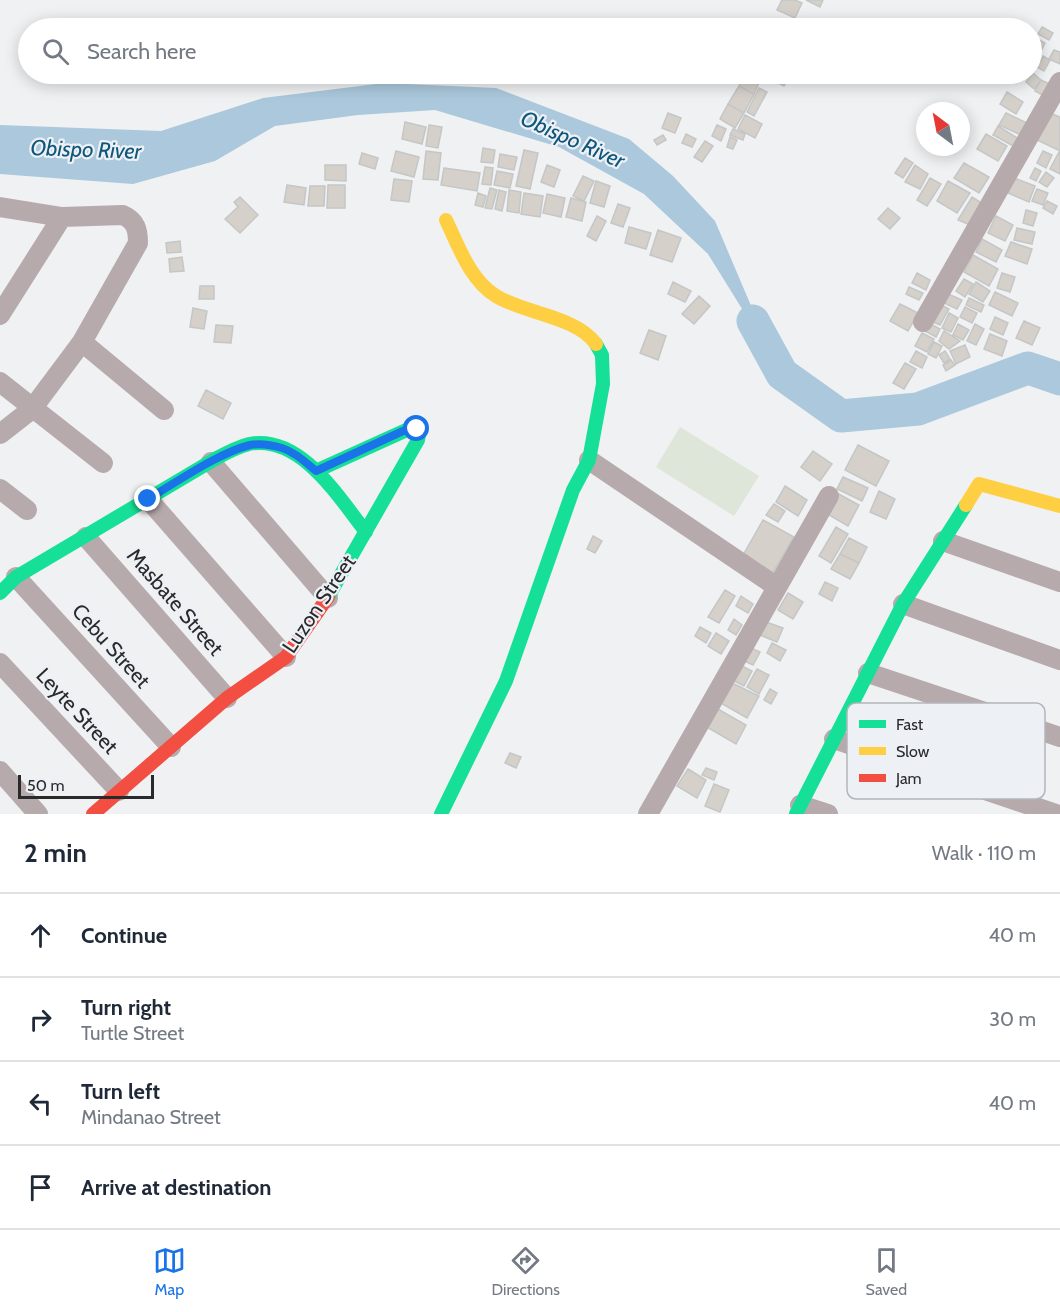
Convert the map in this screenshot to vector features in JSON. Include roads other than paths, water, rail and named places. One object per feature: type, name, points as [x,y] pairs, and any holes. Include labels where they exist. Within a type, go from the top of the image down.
[{"type":"street","points":[[923,322],[1060,82]]},
{"type":"street","points":[[0,207],[62,218],[123,215],[131,219],[138,230],[138,243],[82,342],[32,409],[0,434]]},
{"type":"street","points":[[0,315],[62,218]]},
{"type":"street","points":[[441,814],[506,681],[573,490],[589,460],[603,384],[602,356],[582,330],[496,296],[472,273],[446,220]]},
{"type":"street","points":[[82,342],[164,410]]},
{"type":"street","points":[[0,382],[103,463]]},
{"type":"street","name":"Luzon Street","points":[[93,814],[227,698],[285,657],[328,598],[418,440],[419,434],[417,429],[411,428],[316,471]]},
{"type":"street","points":[[0,593],[16,577],[211,462],[252,444],[284,448],[298,456],[316,471],[366,532]]},
{"type":"street","points":[[589,460],[777,587]]},
{"type":"street","points":[[211,462],[328,598]]},
{"type":"street","points":[[853,703],[903,604],[979,484],[1060,506]]},
{"type":"street","points":[[0,489],[27,510]]},
{"type":"street","points":[[648,814],[829,496]]},
{"type":"street","points":[[148,499],[285,657]]},
{"type":"street","name":"Masbate Street","points":[[86,537],[227,698]]},
{"type":"street","points":[[943,541],[1060,582]]},
{"type":"street","name":"Cebu Street","points":[[16,577],[171,747]]},
{"type":"street","points":[[903,604],[1060,660]]},
{"type":"street","name":"Leyte Street","points":[[0,663],[119,791]]},
{"type":"street","points":[[868,673],[958,703]]},
{"type":"street","points":[[828,814],[798,809],[847,714]]},
{"type":"street","points":[[1045,732],[1060,737]]},
{"type":"street","points":[[834,739],[847,743]]},
{"type":"street","points":[[0,771],[38,814]]},
{"type":"street","points":[[1012,799],[1056,814]]},
{"type":"water","points":[[376,84],[496,88],[629,139],[673,176],[715,221],[775,362],[708,254],[644,194],[559,147],[435,110],[358,115],[275,126],[215,161],[133,184],[0,174],[0,125],[161,131],[263,98]]},
{"type":"waterway","name":"Obispo River","points":[[753,321],[782,374],[841,416],[918,409],[1028,368],[1060,379]]}]
